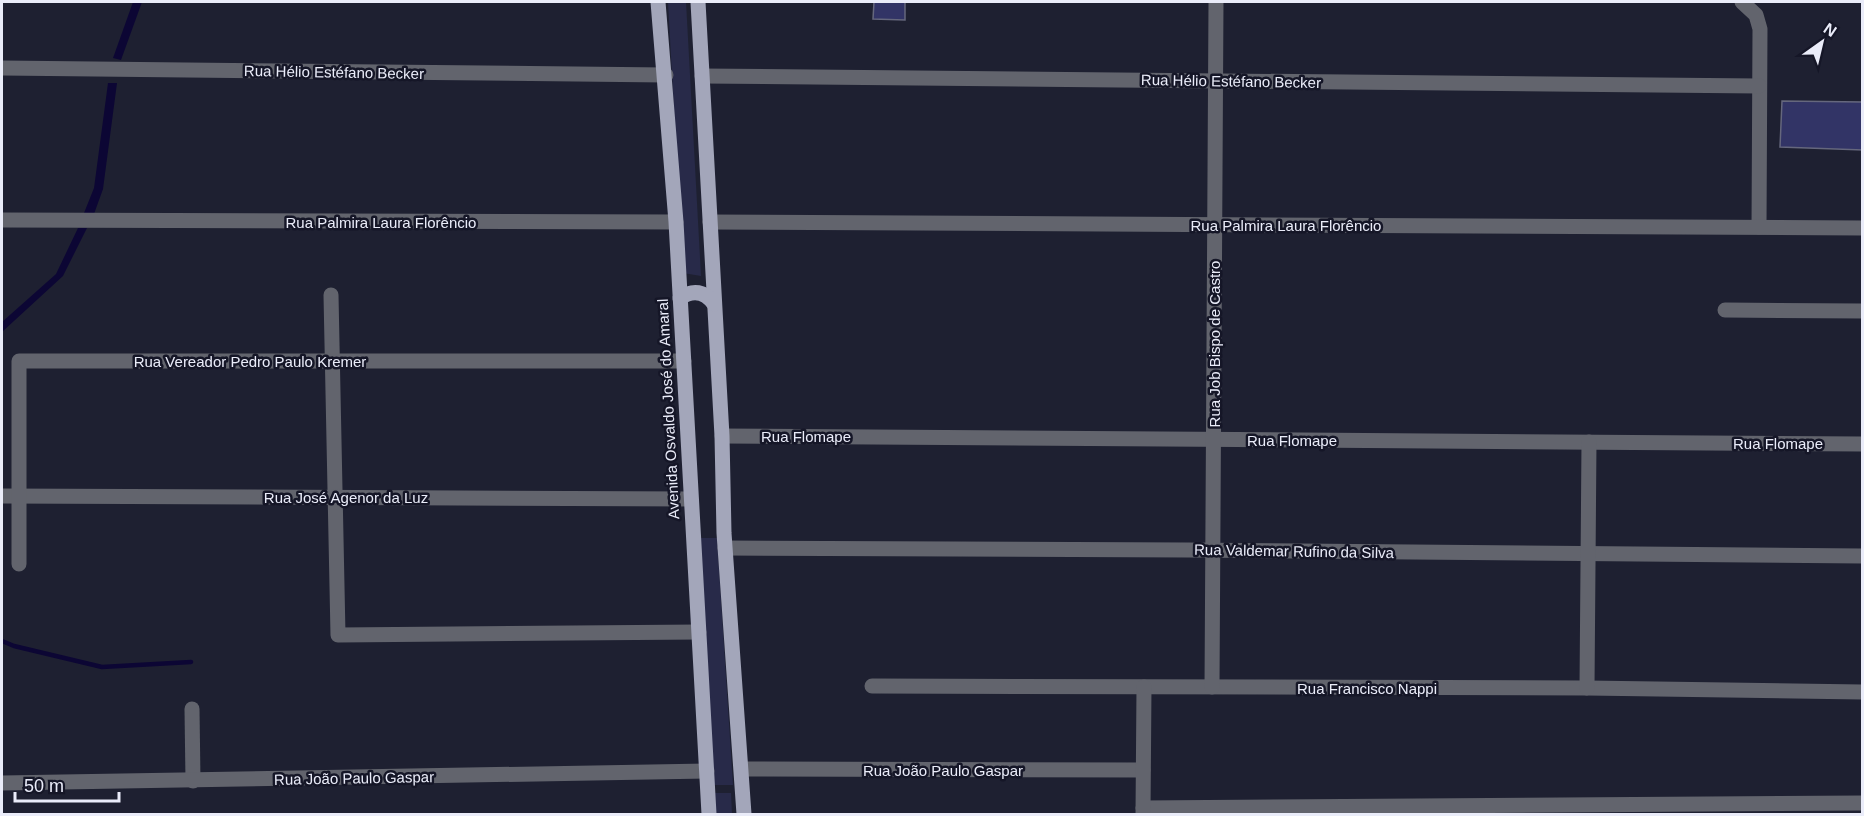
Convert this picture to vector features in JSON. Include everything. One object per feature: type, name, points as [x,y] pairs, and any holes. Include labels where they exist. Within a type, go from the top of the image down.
[{"type":"main road","name":"Avenida Osvaldo José do Amaral","points":[[658,2],[666,75],[676,222],[709,814]]},
{"type":"main road","points":[[698,2],[722,436],[725,548],[744,814]]},
{"type":"main road","points":[[680,298],[692,292],[699,292],[705,294],[714,303]]},
{"type":"street","name":"Rua Job Bispo de Castro","points":[[1212,687],[1216,2]]},
{"type":"street","points":[[1742,2],[1752,10],[1759,21],[1759,227]]},
{"type":"street","name":"Rua Hélio Estéfano Becker","points":[[2,68],[666,75]]},
{"type":"street","name":"Rua Hélio Estéfano Becker","points":[[702,75],[1759,86]]},
{"type":"street","name":"Rua Palmira Laura Florêncio","points":[[2,220],[676,222]]},
{"type":"street","name":"Rua Palmira Laura Florêncio","points":[[710,222],[1863,228]]},
{"type":"street","points":[[331,295],[338,635],[699,632]]},
{"type":"street","points":[[1725,310],[1863,311]]},
{"type":"street","name":"Rua Vereador Pedro Paulo Kremer","points":[[19,564],[19,361],[684,361]]},
{"type":"street","name":"Rua Flomape","points":[[722,436],[1863,444]]},
{"type":"street","points":[[1587,688],[1589,442]]},
{"type":"street","name":"Rua José Agenor da Luz","points":[[2,496],[691,499]]},
{"type":"street","name":"Rua Valdemar Rufino da Silva","points":[[725,548],[1863,556]]},
{"type":"street","name":"Rua Francisco Nappi","points":[[872,686],[1587,688],[1863,692]]},
{"type":"street","points":[[1144,687],[1143,811],[1863,802]]},
{"type":"street","points":[[192,709],[193,781]]},
{"type":"street","name":"Rua João Paulo Gaspar","points":[[742,770],[1143,770]]},
{"type":"street","name":"Rua João Paulo Gaspar","points":[[2,783],[707,771]]},
{"type":"shaded area","points":[[133,2],[142,2],[121,60],[113,58]]},
{"type":"shaded area","points":[[668,2],[686,2],[701,276],[683,273]]},
{"type":"shaded area","points":[[108,83],[117,83],[103,189],[94,214],[84,213],[94,188]]},
{"type":"shaded area","points":[[78,228],[87,228],[63,276],[2,332],[2,322],[56,274]]},
{"type":"shaded area","points":[[699,538],[717,538],[733,785],[714,785]]},
{"type":"shaded area","points":[[715,793],[731,793],[732,814],[716,814]]},
{"type":"building","points":[[874,2],[905,2],[905,20],[873,19]]},
{"type":"building","points":[[1782,101],[1863,102],[1863,150],[1780,147]]},
{"type":"waterway","points":[[2,641],[14,646],[102,667],[191,662]]}]
